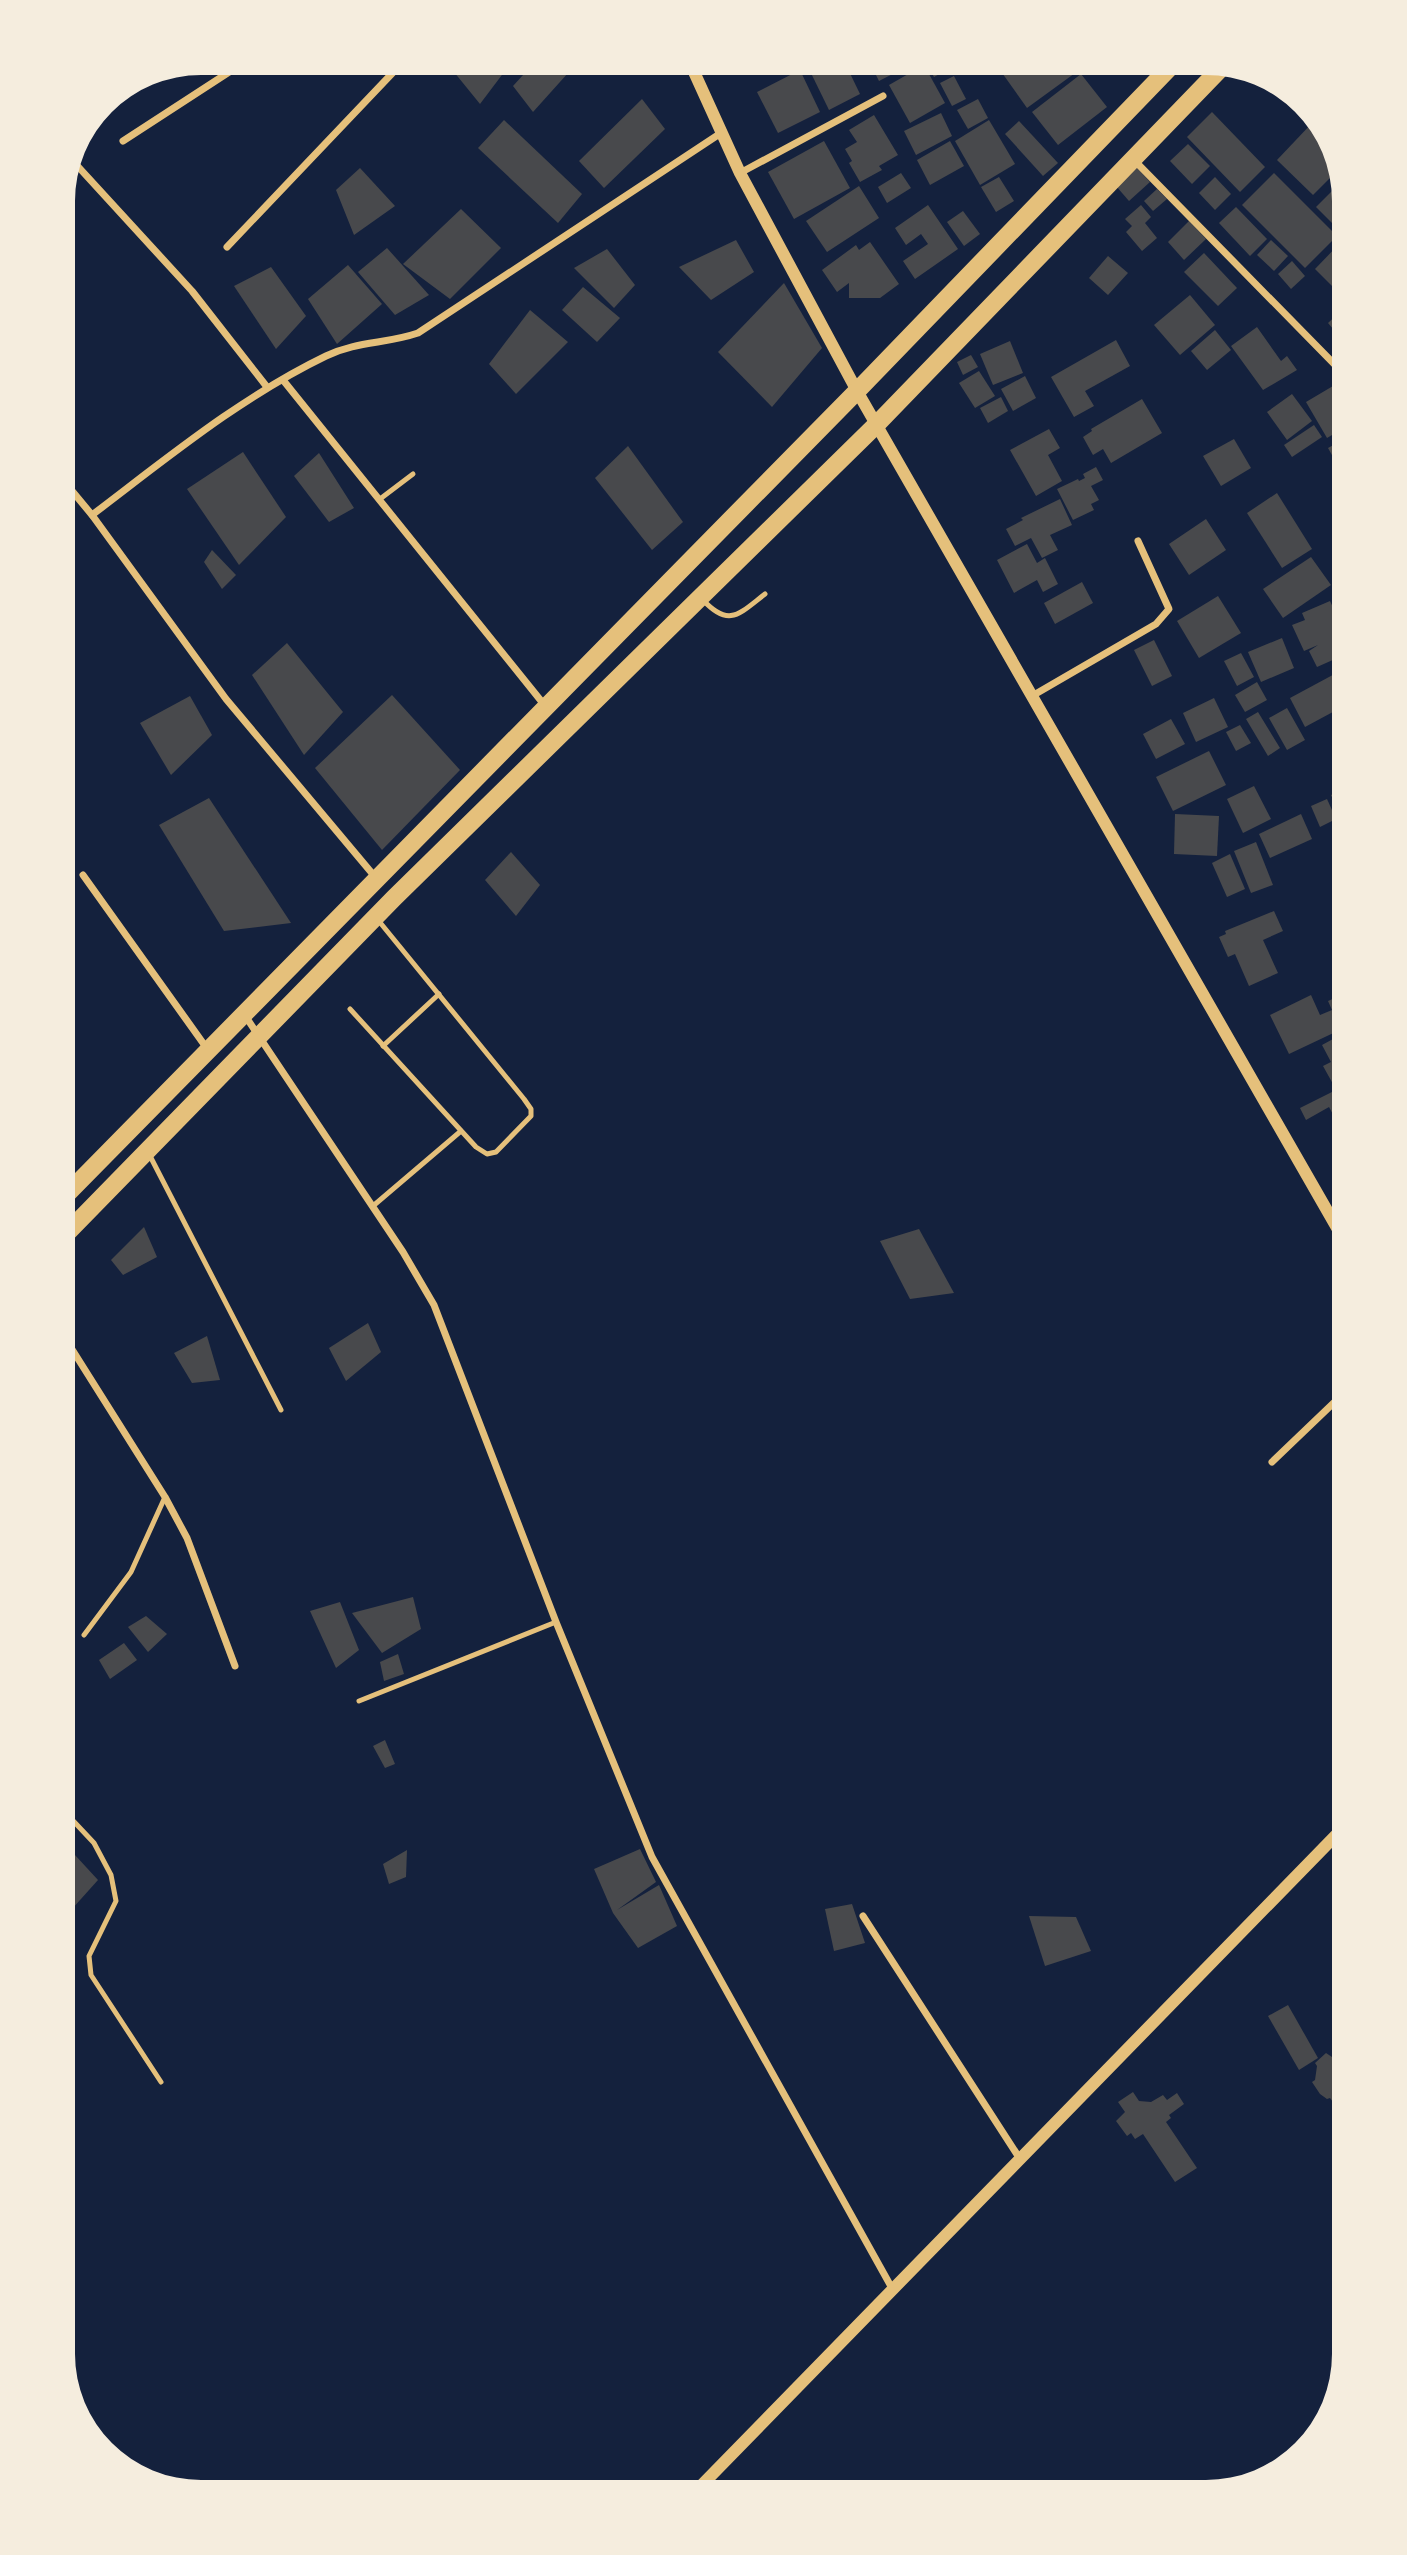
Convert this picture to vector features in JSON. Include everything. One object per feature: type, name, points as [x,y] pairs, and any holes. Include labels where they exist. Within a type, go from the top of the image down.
[{"type":"highway","points":[[76,1185],[857,391],[1161,76]]},
{"type":"highway","points":[[76,1224],[376,918],[876,425],[1213,76]]},
{"type":"street","points":[[123,141],[223,76]]},
{"type":"street","points":[[227,247],[390,76]]},
{"type":"street","points":[[696,76],[740,173],[857,391],[1332,1219]]},
{"type":"street","points":[[740,173],[883,96]]},
{"type":"street","points":[[92,515],[267,387],[327,355],[359,343],[398,340],[418,333],[721,133]]},
{"type":"street","points":[[1133,159],[1332,361]]},
{"type":"street","points":[[80,169],[191,291],[267,387]]},
{"type":"street","points":[[283,380],[546,706]]},
{"type":"street","points":[[76,496],[226,699],[376,878]]},
{"type":"street","points":[[1032,696],[1157,624],[1169,610],[1138,541]]},
{"type":"street","points":[[83,875],[208,1050]]},
{"type":"street","points":[[244,1013],[404,1252],[434,1305],[556,1622],[652,1857],[893,2291]]},
{"type":"street","points":[[75,1355],[165,1497],[187,1538],[235,1666]]},
{"type":"street","points":[[1272,1462],[1332,1404]]},
{"type":"street","points":[[707,2480],[1332,1839]]},
{"type":"street","points":[[863,1916],[1021,2160]]},
{"type":"lane","points":[[380,499],[413,474]]},
{"type":"lane","points":[[701,597],[723,617],[732,616],[765,594]]},
{"type":"lane","points":[[350,1009],[476,1147],[487,1154],[496,1152],[531,1116],[531,1109],[376,918]]},
{"type":"lane","points":[[383,1046],[439,994]]},
{"type":"lane","points":[[373,1206],[461,1131]]},
{"type":"lane","points":[[148,1151],[281,1410]]},
{"type":"lane","points":[[84,1635],[131,1572],[165,1497]]},
{"type":"lane","points":[[359,1700],[556,1622]]},
{"type":"lane","points":[[75,1823],[94,1843],[111,1875],[117,1901],[89,1956],[92,1975],[161,2082]]},
{"type":"building","points":[[457,76],[501,76],[480,104]]},
{"type":"building","points":[[522,76],[565,76],[533,112],[513,86]]},
{"type":"building","points":[[788,76],[803,76],[820,112],[778,133],[757,92]]},
{"type":"building","points":[[812,76],[851,76],[860,94],[829,110]]},
{"type":"building","points":[[905,76],[930,76],[945,103],[910,123],[889,85]]},
{"type":"building","points":[[954,76],[966,99],[952,106],[940,83]]},
{"type":"building","points":[[1004,76],[1071,76],[1027,108]]},
{"type":"building","points":[[1078,76],[1083,76],[1107,107],[1058,145],[1032,112]]},
{"type":"building","points":[[642,99],[665,129],[604,188],[579,161]]},
{"type":"building","points":[[978,99],[988,118],[968,129],[957,110]]},
{"type":"building","points":[[1212,112],[1265,167],[1240,192],[1187,137]]},
{"type":"building","points":[[941,113],[952,136],[916,155],[904,131]]},
{"type":"building","points":[[874,115],[898,155],[879,166],[882,170],[860,182],[849,163],[852,161],[845,149],[857,142],[849,130]]},
{"type":"building","points":[[504,120],[582,194],[558,223],[478,148]]},
{"type":"building","points":[[989,120],[1015,164],[980,185],[955,141]]},
{"type":"building","points":[[1019,121],[1058,163],[1043,176],[1005,134]]},
{"type":"building","points":[[1308,127],[1322,153],[1329,179],[1313,195],[1277,160]]},
{"type":"building","points":[[824,141],[850,188],[794,219],[768,172]]},
{"type":"building","points":[[950,141],[964,166],[930,185],[917,160]]},
{"type":"building","points":[[1188,144],[1210,166],[1192,184],[1170,161]]},
{"type":"building","points":[[1136,167],[1150,182],[1129,201],[1116,186]]},
{"type":"building","points":[[360,168],[395,206],[354,235],[336,190]]},
{"type":"building","points":[[901,173],[911,188],[887,203],[878,187]]},
{"type":"building","points":[[1274,173],[1332,231],[1332,241],[1305,268],[1242,205]]},
{"type":"building","points":[[999,177],[1014,201],[996,212],[981,187]]},
{"type":"building","points":[[1215,177],[1231,194],[1215,210],[1199,193]]},
{"type":"building","points":[[859,186],[879,218],[827,252],[806,221]]},
{"type":"building","points":[[1157,189],[1167,199],[1153,211],[1144,201]]},
{"type":"building","points":[[1331,192],[1332,223],[1316,207]]},
{"type":"building","points":[[928,205],[958,249],[915,279],[903,261],[928,244],[921,234],[906,245],[895,228]]},
{"type":"building","points":[[1141,205],[1151,217],[1145,223],[1157,238],[1142,251],[1126,232],[1132,226],[1125,219]]},
{"type":"building","points":[[1236,207],[1267,239],[1250,256],[1219,223]]},
{"type":"building","points":[[461,209],[501,248],[450,299],[403,264]]},
{"type":"building","points":[[963,211],[980,234],[964,246],[947,222]]},
{"type":"building","points":[[1189,221],[1206,239],[1184,260],[1168,242]]},
{"type":"building","points":[[736,240],[754,272],[711,300],[679,267]]},
{"type":"building","points":[[1271,240],[1288,256],[1274,271],[1257,255]]},
{"type":"building","points":[[870,242],[899,284],[880,298],[849,298],[849,283],[837,292],[822,270],[856,245],[859,250]]},
{"type":"building","points":[[387,248],[429,295],[395,315],[358,272]]},
{"type":"building","points":[[607,249],[635,285],[614,308],[574,268]]},
{"type":"building","points":[[1332,251],[1332,286],[1315,269]]},
{"type":"building","points":[[1204,253],[1237,288],[1218,306],[1184,272]]},
{"type":"building","points":[[1108,256],[1128,273],[1108,295],[1089,278]]},
{"type":"building","points":[[1292,261],[1305,276],[1291,289],[1278,274]]},
{"type":"building","points":[[348,265],[382,304],[337,344],[308,299]]},
{"type":"building","points":[[271,267],[306,316],[276,349],[234,286]]},
{"type":"building","points":[[784,283],[822,348],[772,407],[718,352]]},
{"type":"building","points":[[583,287],[620,318],[597,342],[562,310]]},
{"type":"building","points":[[1190,295],[1215,325],[1180,355],[1154,325]]},
{"type":"building","points":[[530,310],[568,342],[516,394],[489,364]]},
{"type":"building","points":[[1257,327],[1281,361],[1287,356],[1297,370],[1263,390],[1231,346]]},
{"type":"building","points":[[1215,330],[1231,350],[1207,370],[1191,351]]},
{"type":"building","points":[[1116,340],[1130,366],[1085,391],[1094,406],[1074,417],[1051,377]]},
{"type":"building","points":[[1010,341],[1023,373],[993,385],[980,354]]},
{"type":"building","points":[[971,355],[978,367],[963,375],[957,362]]},
{"type":"building","points":[[979,371],[995,396],[975,408],[959,383]]},
{"type":"building","points":[[1025,376],[1036,398],[1013,411],[1001,389]]},
{"type":"building","points":[[1332,387],[1332,435],[1327,438],[1306,402]]},
{"type":"building","points":[[1292,394],[1312,421],[1287,440],[1267,412]]},
{"type":"building","points":[[1001,397],[1008,411],[988,423],[980,408]]},
{"type":"building","points":[[1142,399],[1162,433],[1111,463],[1103,449],[1093,455],[1083,437],[1092,431],[1091,429]]},
{"type":"building","points":[[1314,425],[1322,437],[1292,457],[1284,445]]},
{"type":"building","points":[[1049,429],[1060,448],[1048,455],[1062,481],[1036,496],[1010,450]]},
{"type":"building","points":[[1234,439],[1251,468],[1221,486],[1203,456]]},
{"type":"building","points":[[628,446],[683,522],[652,550],[595,478]]},
{"type":"building","points":[[243,452],[286,517],[239,565],[187,489]]},
{"type":"building","points":[[319,453],[354,508],[329,522],[294,476]]},
{"type":"building","points":[[1096,467],[1103,480],[1091,486],[1099,500],[1091,504],[1094,510],[1073,520],[1057,489],[1085,478],[1083,474]]},
{"type":"building","points":[[1277,493],[1312,549],[1282,568],[1247,513]]},
{"type":"building","points":[[1060,499],[1072,525],[1050,535],[1058,550],[1042,558],[1031,538],[1015,546],[1006,529],[1023,520],[1021,518]]},
{"type":"building","points":[[1206,519],[1226,550],[1189,575],[1169,544]]},
{"type":"building","points":[[1027,544],[1037,563],[1045,558],[1058,584],[1043,592],[1037,580],[1014,593],[997,560]]},
{"type":"building","points":[[212,550],[236,575],[222,589],[204,562]]},
{"type":"building","points":[[1311,557],[1331,585],[1283,618],[1263,589]]},
{"type":"building","points":[[1082,582],[1093,603],[1055,624],[1044,603]]},
{"type":"building","points":[[1218,596],[1241,633],[1199,658],[1177,621]]},
{"type":"building","points":[[1330,601],[1332,605],[1332,660],[1317,667],[1309,651],[1318,645],[1304,651],[1292,625],[1305,620],[1302,613]]},
{"type":"building","points":[[1282,638],[1294,668],[1261,682],[1248,652]]},
{"type":"building","points":[[1154,640],[1172,676],[1152,686],[1134,650]]},
{"type":"building","points":[[287,643],[343,712],[304,755],[252,675]]},
{"type":"building","points":[[1241,653],[1254,677],[1237,686],[1224,661]]},
{"type":"building","points":[[1332,675],[1332,712],[1305,727],[1290,698]]},
{"type":"building","points":[[1257,682],[1267,700],[1245,712],[1235,695]]},
{"type":"building","points":[[392,695],[460,770],[382,850],[315,768]]},
{"type":"building","points":[[190,696],[212,735],[171,775],[140,723]]},
{"type":"building","points":[[1214,698],[1228,727],[1196,742],[1183,713]]},
{"type":"building","points":[[1287,708],[1305,740],[1287,750],[1269,718]]},
{"type":"building","points":[[1258,712],[1280,748],[1268,756],[1246,719]]},
{"type":"building","points":[[1171,719],[1185,744],[1156,759],[1143,734]]},
{"type":"building","points":[[1240,725],[1251,743],[1236,751],[1226,732]]},
{"type":"building","points":[[1209,751],[1226,785],[1173,811],[1156,777]]},
{"type":"building","points":[[1254,786],[1271,819],[1243,833],[1227,799]]},
{"type":"building","points":[[209,798],[291,923],[224,931],[159,825]]},
{"type":"building","points":[[1327,799],[1332,810],[1332,821],[1320,827],[1311,806]]},
{"type":"building","points":[[1175,814],[1219,816],[1217,856],[1174,854]]},
{"type":"building","points":[[1301,814],[1312,839],[1270,858],[1259,834]]},
{"type":"building","points":[[1256,842],[1273,885],[1251,893],[1234,851]]},
{"type":"building","points":[[511,852],[540,885],[516,916],[485,880]]},
{"type":"building","points":[[1230,854],[1245,889],[1227,897],[1212,863]]},
{"type":"building","points":[[1274,911],[1283,931],[1263,940],[1278,973],[1249,986],[1235,954],[1228,957],[1219,937],[1226,934],[1225,931]]},
{"type":"building","points":[[1311,995],[1320,1015],[1332,1010],[1332,1034],[1289,1054],[1270,1015]]},
{"type":"building","points":[[1332,1040],[1332,1082],[1323,1066],[1331,1062],[1322,1045]]},
{"type":"building","points":[[1332,1092],[1332,1113],[1329,1107],[1306,1120],[1300,1108]]},
{"type":"building","points":[[144,1227],[157,1257],[123,1275],[111,1260]]},
{"type":"building","points":[[919,1229],[954,1293],[910,1299],[880,1241]]},
{"type":"building","points":[[368,1323],[381,1352],[346,1381],[329,1348]]},
{"type":"building","points":[[207,1336],[220,1380],[192,1383],[174,1353]]},
{"type":"building","points":[[413,1597],[421,1629],[382,1653],[352,1613]]},
{"type":"building","points":[[340,1602],[359,1650],[336,1668],[310,1611]]},
{"type":"building","points":[[146,1616],[167,1634],[148,1652],[128,1627]]},
{"type":"building","points":[[124,1643],[137,1660],[110,1679],[99,1660]]},
{"type":"building","points":[[398,1654],[404,1674],[384,1681],[380,1662]]},
{"type":"building","points":[[385,1740],[395,1764],[385,1768],[373,1746]]},
{"type":"building","points":[[640,1849],[656,1882],[617,1910],[659,1885],[677,1926],[638,1948],[613,1913],[594,1869]]},
{"type":"building","points":[[407,1850],[406,1877],[389,1884],[383,1864]]},
{"type":"building","points":[[75,1855],[98,1880],[75,1905]]},
{"type":"building","points":[[852,1904],[865,1943],[834,1951],[825,1909]]},
{"type":"building","points":[[1029,1916],[1076,1917],[1091,1951],[1045,1966]]},
{"type":"building","points":[[1288,2005],[1318,2058],[1299,2070],[1268,2016]]},
{"type":"building","points":[[1326,2053],[1332,2057],[1332,2101],[1320,2094],[1312,2082],[1315,2080],[1315,2063]]},
{"type":"building","points":[[1133,2092],[1139,2101],[1151,2102],[1163,2095],[1167,2100],[1177,2093],[1184,2104],[1169,2115],[1171,2118],[1166,2122],[1197,2168],[1175,2182],[1143,2134],[1135,2139],[1131,2133],[1127,2136],[1116,2121],[1125,2112],[1118,2102]]}]
